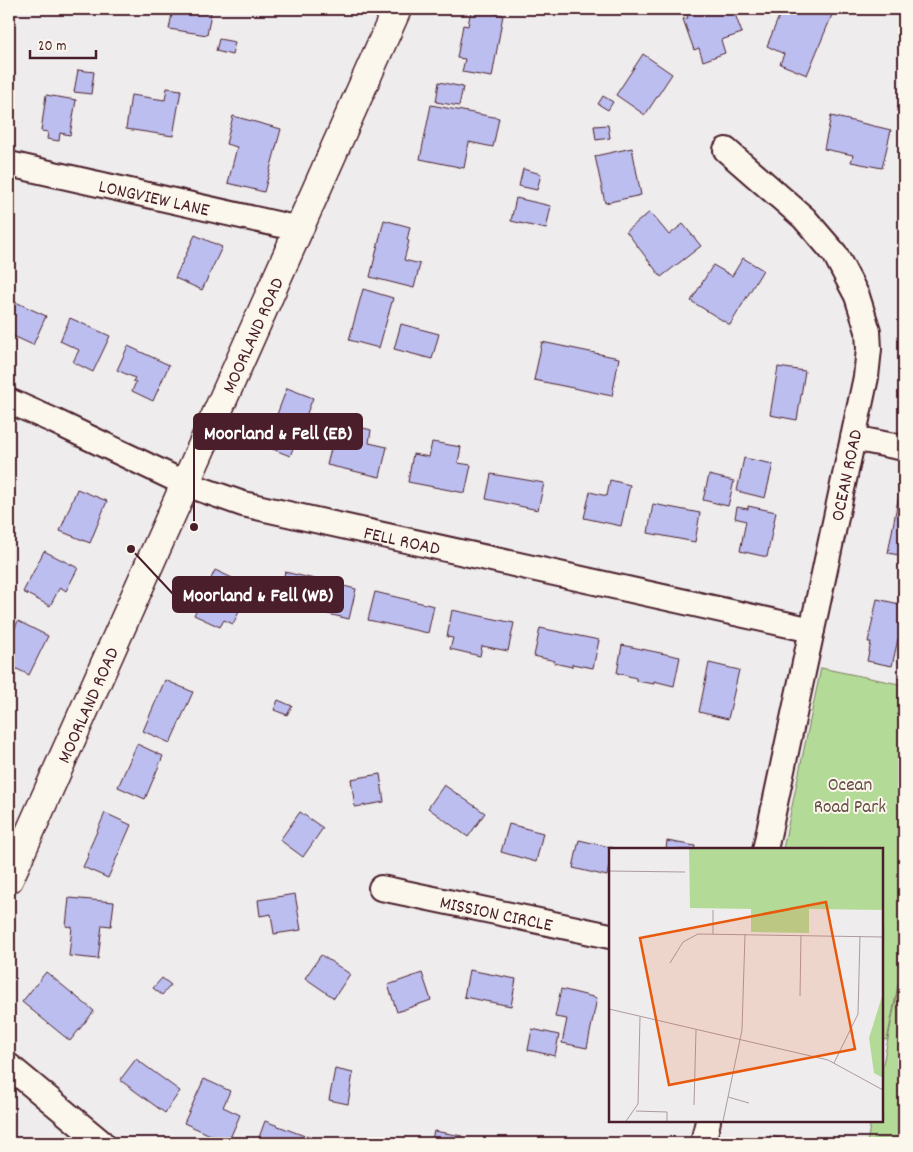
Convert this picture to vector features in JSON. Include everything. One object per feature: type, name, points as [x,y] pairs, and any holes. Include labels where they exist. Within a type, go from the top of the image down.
[{"type":"street","name":"MOORLAND ROAD","points":[[9,880],[397,9]]},
{"type":"street","name":"OCEAN ROAD","points":[[726,150],[804,218],[835,254],[857,296],[868,331],[869,348],[866,377],[765,848]]},
{"type":"street","name":"LONGVIEW LANE","points":[[9,164],[299,229]]},
{"type":"street","name":"FELL ROAD","points":[[9,401],[186,484],[243,504],[812,630]]},
{"type":"street","points":[[853,438],[904,448]]},
{"type":"street","name":"MISSION CIRCLE","points":[[381,888],[609,936]]},
{"type":"street","points":[[9,1066],[102,1143]]},
{"type":"street","points":[[703,1143],[708,1122]]},
{"type":"green space","name":"Ocean Road Park","points":[[821,668],[904,685],[904,955],[887,1040],[883,1039],[883,848],[783,848]]},
{"type":"green space","points":[[904,959],[904,1143],[867,1143],[871,1122],[883,1122],[883,1064]]},
{"type":"building","points":[[173,9],[206,9],[206,12],[211,13],[207,35],[169,29]]},
{"type":"building","points":[[471,9],[503,15],[492,77],[462,72],[465,59],[457,58],[463,25],[468,26]]},
{"type":"building","points":[[685,9],[704,9],[705,11],[733,9],[742,33],[721,40],[725,53],[703,61],[699,48],[694,50],[683,19],[688,18]]},
{"type":"building","points":[[782,9],[798,9],[807,12],[808,9],[817,9],[832,15],[807,75],[780,64],[784,54],[767,46]]},
{"type":"building","points":[[219,39],[235,42],[232,55],[216,51]]},
{"type":"building","points":[[643,54],[672,74],[645,115],[616,95]]},
{"type":"building","points":[[78,70],[94,72],[91,94],[74,92]]},
{"type":"building","points":[[439,82],[463,87],[459,106],[436,102]]},
{"type":"building","points":[[167,88],[181,90],[173,136],[126,129],[131,95],[165,100]]},
{"type":"building","points":[[46,95],[76,100],[70,135],[60,133],[59,141],[47,139],[48,132],[41,131]]},
{"type":"building","points":[[603,96],[613,102],[608,110],[598,104]]},
{"type":"building","points":[[431,105],[499,118],[493,147],[469,142],[464,168],[420,159]]},
{"type":"building","points":[[233,116],[281,129],[264,192],[228,183],[237,147],[226,144]]},
{"type":"building","points":[[831,116],[891,130],[882,168],[851,162],[853,155],[824,149]]},
{"type":"building","points":[[608,125],[610,138],[596,140],[594,126]]},
{"type":"building","points":[[632,148],[641,195],[605,203],[595,156]]},
{"type":"building","points":[[523,169],[541,174],[537,190],[519,186]]},
{"type":"building","points":[[516,198],[551,206],[546,229],[511,221]]},
{"type":"building","points":[[650,212],[669,235],[683,224],[701,246],[661,277],[626,231]]},
{"type":"building","points":[[384,220],[410,227],[407,240],[409,241],[404,260],[420,264],[414,288],[370,277]]},
{"type":"building","points":[[195,235],[222,247],[202,290],[175,278]]},
{"type":"building","points":[[743,258],[763,270],[730,325],[691,301],[713,265],[732,276]]},
{"type":"building","points":[[363,289],[393,298],[379,348],[349,340]]},
{"type":"building","points":[[9,299],[46,316],[33,345],[9,334]]},
{"type":"building","points":[[70,318],[110,336],[93,372],[73,362],[79,350],[60,341]]},
{"type":"building","points":[[401,324],[439,334],[432,359],[394,349]]},
{"type":"building","points":[[542,342],[619,358],[612,396],[534,380]]},
{"type":"building","points":[[128,346],[169,365],[153,401],[132,391],[136,382],[133,381],[135,378],[117,370]]},
{"type":"building","points":[[778,367],[805,371],[797,420],[770,415]]},
{"type":"building","points":[[287,388],[313,398],[290,456],[265,446]]},
{"type":"building","points":[[352,425],[371,430],[369,443],[387,447],[380,477],[327,465],[334,437],[348,440]]},
{"type":"building","points":[[432,442],[461,447],[458,463],[471,465],[465,493],[408,482],[413,454],[429,457]]},
{"type":"building","points":[[744,458],[773,464],[765,498],[737,491]]},
{"type":"building","points":[[491,474],[544,483],[538,510],[486,499]]},
{"type":"building","points":[[709,475],[734,481],[728,506],[703,500]]},
{"type":"building","points":[[610,480],[630,485],[621,526],[584,518],[590,492],[607,496]]},
{"type":"building","points":[[901,484],[904,485],[904,556],[888,553]]},
{"type":"building","points":[[77,489],[107,501],[90,543],[60,531]]},
{"type":"building","points":[[653,504],[700,513],[695,542],[648,533]]},
{"type":"building","points":[[748,506],[776,512],[767,557],[740,551],[746,521],[735,518],[737,507],[748,509]]},
{"type":"building","points":[[44,551],[78,568],[66,591],[60,587],[50,606],[23,592]]},
{"type":"building","points":[[215,570],[241,582],[229,608],[239,612],[233,624],[224,620],[220,627],[194,615]]},
{"type":"building","points":[[285,572],[356,589],[349,619],[278,602]]},
{"type":"building","points":[[375,592],[434,606],[428,633],[368,620]]},
{"type":"building","points":[[877,599],[904,605],[902,623],[904,624],[904,641],[898,639],[892,666],[867,661],[871,642],[868,642]]},
{"type":"building","points":[[452,610],[514,623],[508,651],[482,646],[480,656],[450,649],[453,638],[447,637]]},
{"type":"building","points":[[18,621],[48,636],[29,675],[9,665],[9,641]]},
{"type":"building","points":[[540,628],[599,640],[593,668],[572,664],[572,667],[534,656]]},
{"type":"building","points":[[622,645],[680,657],[674,686],[654,681],[654,684],[636,681],[636,678],[617,673]]},
{"type":"building","points":[[709,663],[739,670],[728,719],[699,712]]},
{"type":"building","points":[[165,680],[193,692],[170,743],[143,731]]},
{"type":"building","points":[[278,700],[292,706],[287,715],[274,710]]},
{"type":"building","points":[[137,744],[163,756],[145,799],[118,787]]},
{"type":"building","points":[[380,774],[384,802],[355,807],[351,779]]},
{"type":"building","points":[[444,785],[485,813],[468,837],[428,808]]},
{"type":"building","points":[[300,812],[323,828],[303,857],[280,840]]},
{"type":"building","points":[[105,813],[131,825],[108,878],[83,867]]},
{"type":"building","points":[[509,824],[543,833],[536,862],[501,852]]},
{"type":"building","points":[[579,840],[614,848],[609,848],[607,876],[573,868]]},
{"type":"building","points":[[667,841],[695,846],[694,848],[666,848]]},
{"type":"building","points":[[295,894],[301,930],[274,934],[271,914],[260,916],[258,900]]},
{"type":"building","points":[[69,898],[114,902],[111,926],[102,925],[98,959],[69,956],[72,927],[66,926]]},
{"type":"building","points":[[321,955],[350,974],[334,998],[305,978]]},
{"type":"building","points":[[469,970],[516,979],[511,1006],[464,997]]},
{"type":"building","points":[[46,972],[94,1011],[70,1041],[22,1002]]},
{"type":"building","points":[[422,973],[431,1000],[397,1012],[388,985]]},
{"type":"building","points":[[162,978],[171,985],[162,995],[153,988]]},
{"type":"building","points":[[561,989],[597,998],[587,1048],[562,1043],[567,1019],[555,1017]]},
{"type":"building","points":[[532,1029],[559,1035],[555,1056],[528,1050]]},
{"type":"building","points":[[136,1059],[180,1091],[165,1113],[120,1080]]},
{"type":"building","points":[[335,1069],[353,1073],[348,1104],[329,1100]]},
{"type":"building","points":[[204,1079],[230,1091],[223,1107],[240,1115],[228,1143],[184,1123]]},
{"type":"building","points":[[265,1121],[318,1141],[317,1143],[257,1143]]},
{"type":"building","points":[[434,1131],[462,1136],[461,1143],[431,1143]]},
{"type":"building","points":[[770,1136],[798,1142],[798,1143],[769,1143]]},
{"type":"place","name":"Moorland & Fell (EB)","points":[[194,527]]},
{"type":"place","name":"Moorland & Fell (WB)","points":[[131,549]]}]
